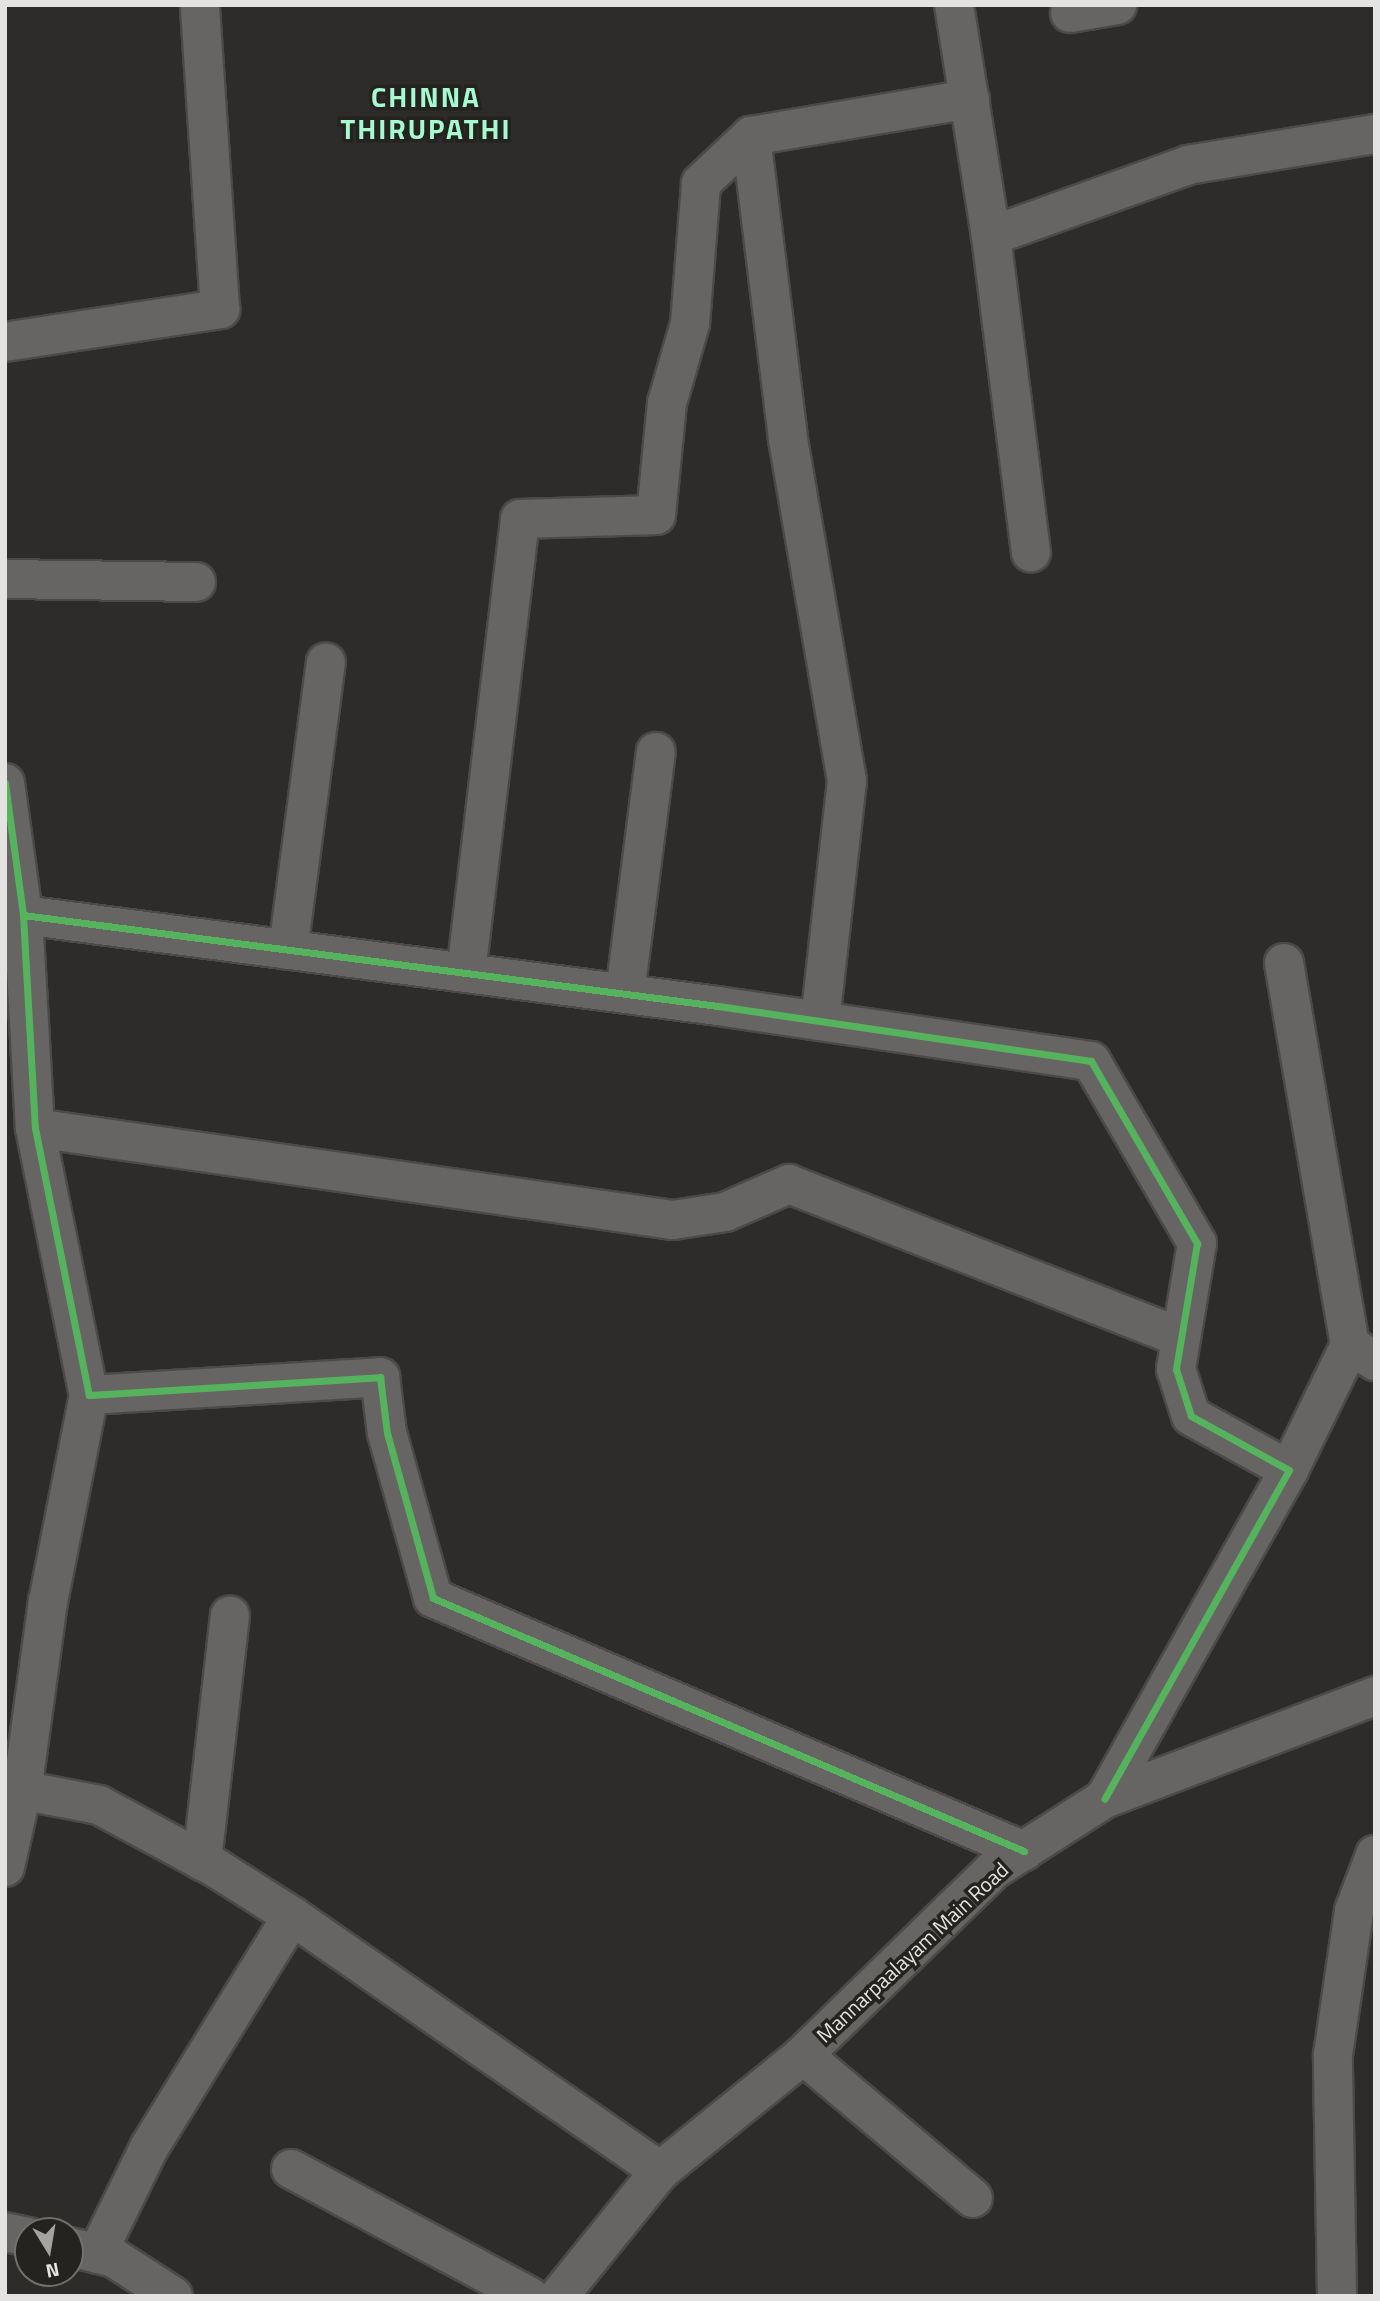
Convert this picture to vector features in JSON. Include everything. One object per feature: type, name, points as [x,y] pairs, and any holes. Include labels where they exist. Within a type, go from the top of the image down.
[{"type":"street","points":[[5,342],[220,309],[200,5]]},
{"type":"street","points":[[954,5],[991,236],[1031,552]]},
{"type":"street","points":[[1070,13],[1117,5]]},
{"type":"street","points":[[466,973],[520,519],[656,515],[667,403],[690,324],[701,183],[751,136],[970,99]]},
{"type":"street","points":[[991,236],[1188,164],[1375,134]]},
{"type":"street","points":[[751,136],[788,439],[847,781],[820,1021]]},
{"type":"street","points":[[5,579],[195,582]]},
{"type":"street","points":[[288,950],[326,663]]},
{"type":"street","points":[[625,993],[656,752]]},
{"type":"street","points":[[5,783],[23,915],[35,1128],[89,1395],[13,1789],[5,1867]]},
{"type":"street","points":[[23,915],[625,993],[1091,1061],[1197,1242],[1176,1369],[1191,1416],[1289,1470]]},
{"type":"street","points":[[1104,1799],[1289,1470],[1363,1353],[1284,963]]},
{"type":"street","points":[[35,1128],[673,1220],[725,1212],[789,1184],[1181,1338]]},
{"type":"street","points":[[89,1395],[380,1377],[387,1433],[433,1598],[1024,1851]]},
{"type":"street","points":[[202,1861],[230,1616]]},
{"type":"street","name":"Mannarpaalayam Main Road","points":[[559,2296],[660,2171],[803,2055],[993,1870],[1104,1799],[1375,1696]]},
{"type":"street","points":[[13,1789],[99,1805],[202,1861],[292,1916],[660,2171]]},
{"type":"street","points":[[1337,2296],[1333,2055],[1375,1855]]},
{"type":"street","points":[[173,2296],[114,2258],[84,2250],[292,1916]]},
{"type":"street","points":[[803,2055],[973,2197]]},
{"type":"street","points":[[290,2169],[529,2296]]},
{"type":"cycle path","points":[[5,783],[23,915],[35,1128],[89,1395],[380,1377],[387,1433],[433,1598],[1024,1851]]},
{"type":"cycle path","points":[[23,915],[718,1006],[1091,1061],[1197,1243],[1176,1369],[1191,1416],[1289,1470],[1104,1799]]},
{"type":"district","name":"CHINNA THIRUPATHI","points":[[426,113]]}]
